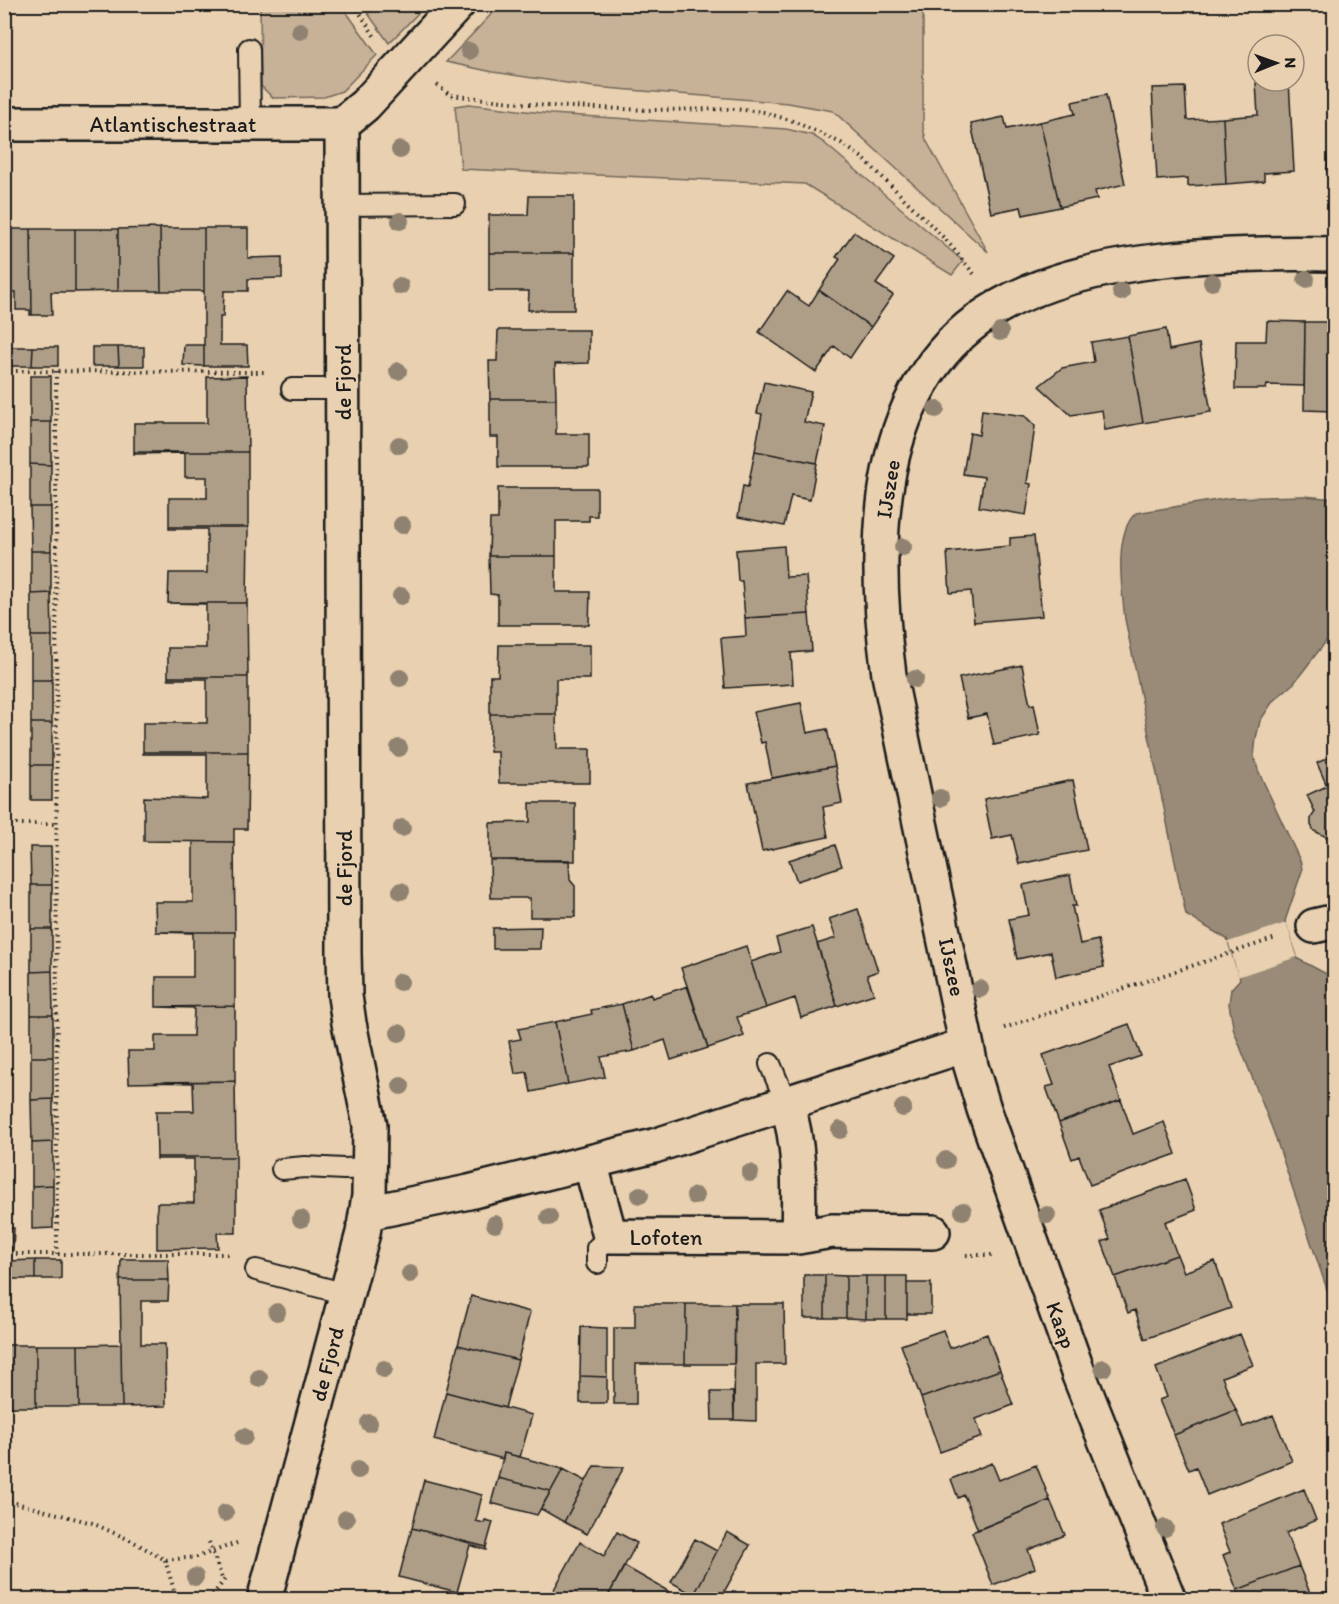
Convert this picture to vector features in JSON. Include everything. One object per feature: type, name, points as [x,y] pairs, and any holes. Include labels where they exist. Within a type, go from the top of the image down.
[{"type":"street","points":[[342,124],[365,105],[459,4]]},
{"type":"street","name":"Atlantischestraat","points":[[4,124],[342,124]]},
{"type":"street","name":"de Fjord","points":[[270,1598],[367,1213],[370,1168],[370,1125],[349,1023],[344,964],[342,124]]},
{"type":"street","name":"IJszee","points":[[966,1045],[958,996],[889,675],[882,623],[880,541],[884,501],[892,459],[902,424],[914,396],[930,368],[951,343],[996,308],[1037,288],[1085,274],[1171,259],[1261,254],[1335,254]]},
{"type":"street","points":[[367,1213],[469,1192],[654,1146],[966,1045]]},
{"type":"street","name":"Kaap","points":[[966,1045],[984,1109],[1078,1375],[1169,1599]]},
{"type":"street","points":[[787,1104],[798,1159],[798,1237]]},
{"type":"street","name":"Lofoten","points":[[590,1162],[603,1250],[798,1237],[832,1231],[933,1232]]},
{"type":"lane","points":[[249,49],[250,124]]},
{"type":"lane","points":[[343,205],[455,204]]},
{"type":"lane","points":[[292,389],[343,389]]},
{"type":"lane","points":[[770,1064],[787,1104]]},
{"type":"lane","points":[[282,1169],[370,1168]]},
{"type":"lane","points":[[256,1270],[346,1294]]},
{"type":"path","points":[[354,4],[379,42]]},
{"type":"path","points":[[433,82],[450,95],[548,106],[648,110],[734,109],[763,112],[793,121],[841,143],[864,159],[946,240],[980,282]]},
{"type":"path","points":[[4,371],[268,372]]},
{"type":"path","points":[[56,371],[57,1254]]},
{"type":"path","points":[[4,824],[57,824]]},
{"type":"path","points":[[999,1029],[1280,937]]},
{"type":"path","points":[[4,1254],[236,1254]]},
{"type":"path","points":[[4,1500],[92,1523],[132,1541],[165,1560],[197,1557],[240,1542]]},
{"type":"path","points":[[209,1542],[223,1581]]},
{"type":"path","points":[[165,1560],[177,1599]]},
{"type":"shaded area","points":[[501,4],[923,5],[923,128],[926,140],[988,252],[833,111],[788,103],[594,87],[493,72],[446,62]]},
{"type":"shaded area","points":[[260,5],[343,5],[377,55],[342,91],[324,97],[273,98],[261,86]]},
{"type":"shaded area","points":[[362,5],[426,5],[389,43]]},
{"type":"shaded area","points":[[469,104],[551,114],[786,129],[812,135],[963,261],[952,275],[805,184],[461,169],[455,106]]},
{"type":"shaded area","points":[[1304,496],[1334,499],[1334,631],[1294,683],[1273,701],[1260,721],[1254,756],[1258,770],[1301,863],[1302,871],[1285,921],[1298,959],[1334,978],[1334,1310],[1274,1133],[1234,1031],[1229,1004],[1231,989],[1240,979],[1227,939],[1186,915],[1125,619],[1121,578],[1124,534],[1136,513],[1230,498]]},
{"type":"pier","points":[[1289,922],[1287,925],[1295,950],[1297,956],[1300,956],[1237,977],[1229,944],[1225,943]]},
{"type":"building","points":[[1185,87],[1187,120],[1223,118],[1226,184],[1188,186],[1188,178],[1157,180],[1152,88]]},
{"type":"building","points":[[1257,93],[1290,93],[1294,171],[1264,173],[1264,181],[1226,184],[1223,118],[1258,115]]},
{"type":"building","points":[[1106,95],[1125,184],[1095,191],[1097,199],[1060,207],[1040,122],[1075,114],[1072,102]]},
{"type":"building","points":[[1334,97],[1334,172],[1327,172]]},
{"type":"building","points":[[1004,117],[1007,129],[1040,122],[1060,207],[1023,215],[1021,207],[991,213],[971,124]]},
{"type":"building","points":[[529,196],[574,196],[574,253],[489,253],[489,215],[528,215]]},
{"type":"building","points":[[160,228],[161,291],[118,291],[118,229]]},
{"type":"building","points":[[160,228],[204,228],[204,291],[161,291]]},
{"type":"building","points":[[204,228],[248,228],[248,258],[282,257],[282,278],[248,279],[248,291],[224,291],[223,317],[220,317],[220,345],[247,345],[248,366],[204,366]]},
{"type":"building","points":[[4,229],[31,229],[32,315],[30,315],[30,310],[16,310],[16,292],[4,292]]},
{"type":"building","points":[[31,229],[75,229],[75,292],[51,292],[52,315],[32,315]]},
{"type":"building","points":[[75,229],[118,229],[118,291],[75,292]]},
{"type":"building","points":[[854,232],[894,259],[876,284],[893,295],[871,327],[819,290],[840,259],[836,257]]},
{"type":"building","points":[[489,253],[574,253],[574,310],[528,310],[529,291],[489,291]]},
{"type":"building","points":[[819,290],[871,327],[850,358],[834,346],[816,372],[759,332],[787,291],[809,306]]},
{"type":"building","points":[[1267,321],[1305,322],[1304,386],[1267,385],[1266,389],[1235,389],[1236,341],[1266,341]]},
{"type":"building","points":[[1305,322],[1334,322],[1334,411],[1304,410]]},
{"type":"building","points":[[1166,329],[1169,350],[1199,344],[1211,412],[1143,423],[1128,336]]},
{"type":"building","points":[[498,330],[589,330],[589,363],[555,364],[556,399],[490,399],[489,361],[497,361]]},
{"type":"building","points":[[1128,336],[1143,423],[1105,430],[1102,410],[1071,415],[1039,386],[1062,368],[1094,362],[1091,342]]},
{"type":"building","points":[[184,345],[204,345],[204,366],[183,365]]},
{"type":"building","points":[[6,347],[33,347],[32,366],[6,366]]},
{"type":"building","points":[[33,347],[58,347],[58,366],[32,366]]},
{"type":"building","points":[[92,347],[118,347],[119,366],[92,366]]},
{"type":"building","points":[[118,347],[144,347],[144,366],[119,366]]},
{"type":"building","points":[[30,376],[51,376],[51,422],[30,422]]},
{"type":"building","points":[[247,376],[248,452],[134,452],[134,423],[207,423],[207,377]]},
{"type":"building","points":[[764,382],[811,392],[804,422],[825,426],[817,463],[755,451],[762,414],[757,413]]},
{"type":"building","points":[[490,399],[556,399],[556,434],[589,434],[589,467],[498,467],[498,437],[490,437]]},
{"type":"building","points":[[982,410],[1025,416],[1035,426],[1027,483],[1031,484],[1026,515],[979,507],[984,477],[963,474],[970,433],[979,435]]},
{"type":"building","points":[[30,422],[51,422],[51,465],[30,464]]},
{"type":"building","points":[[755,451],[817,463],[810,500],[791,496],[784,526],[738,517],[743,486],[748,487]]},
{"type":"building","points":[[134,452],[248,452],[248,527],[169,527],[169,498],[207,498],[207,477],[185,477],[185,453],[134,454]]},
{"type":"building","points":[[30,464],[51,465],[51,507],[30,507]]},
{"type":"building","points":[[498,488],[597,488],[597,516],[589,516],[589,521],[556,521],[556,556],[489,556],[490,519],[498,519]]},
{"type":"building","points":[[30,507],[51,507],[51,551],[31,551]]},
{"type":"building","points":[[169,527],[248,527],[247,603],[168,603],[169,573],[207,573],[207,529],[169,529]]},
{"type":"building","points":[[1034,536],[1042,616],[974,622],[971,591],[950,593],[947,552],[1010,546],[1010,538]]},
{"type":"building","points":[[784,546],[786,577],[806,576],[809,614],[745,618],[742,581],[738,581],[736,550]]},
{"type":"building","points":[[31,551],[51,551],[51,593],[31,594]]},
{"type":"building","points":[[489,556],[556,556],[556,592],[590,592],[589,625],[498,625],[498,595],[490,594]]},
{"type":"building","points":[[51,593],[52,636],[31,636],[31,594]]},
{"type":"building","points":[[168,603],[247,603],[248,677],[168,677],[168,648],[206,648],[206,604]]},
{"type":"building","points":[[809,614],[812,651],[791,653],[793,684],[725,688],[721,638],[746,636],[745,618]]},
{"type":"building","points":[[31,636],[52,636],[52,680],[31,680]]},
{"type":"building","points":[[499,645],[590,645],[590,679],[556,679],[556,714],[490,714],[490,676],[498,676]]},
{"type":"building","points":[[1022,665],[1030,705],[1034,704],[1040,735],[994,745],[987,714],[968,718],[959,678]]},
{"type":"building","points":[[168,677],[248,677],[248,752],[143,752],[143,723],[207,723],[207,679],[168,679]]},
{"type":"building","points":[[31,680],[52,680],[52,723],[31,723]]},
{"type":"building","points":[[801,703],[807,733],[827,729],[835,766],[772,778],[765,742],[761,743],[754,712]]},
{"type":"building","points":[[490,714],[556,714],[557,749],[590,749],[590,783],[499,783],[498,752],[490,752]]},
{"type":"building","points":[[31,723],[52,723],[52,765],[31,765]]},
{"type":"building","points":[[143,752],[248,752],[247,829],[234,829],[234,842],[144,841],[144,797],[207,799],[207,754],[143,754]]},
{"type":"building","points":[[1334,755],[1334,854],[1327,837],[1314,831],[1311,825],[1311,818],[1315,812],[1307,795],[1327,786],[1317,763]]},
{"type":"building","points":[[31,765],[52,765],[52,800],[31,800]]},
{"type":"building","points":[[835,766],[842,803],[823,807],[828,837],[762,851],[748,783]]},
{"type":"building","points":[[1073,780],[1087,850],[1019,864],[1012,835],[992,839],[984,799]]},
{"type":"building","points":[[530,803],[575,803],[575,861],[490,860],[490,823],[530,822]]},
{"type":"building","points":[[193,842],[234,842],[235,932],[156,932],[155,902],[193,902]]},
{"type":"building","points":[[835,845],[842,866],[797,881],[789,860]]},
{"type":"building","points":[[30,847],[51,847],[52,885],[31,885]]},
{"type":"building","points":[[490,860],[569,860],[570,880],[575,886],[575,917],[530,917],[530,898],[491,898]]},
{"type":"building","points":[[1070,875],[1076,906],[1072,906],[1080,944],[1098,940],[1104,967],[1056,977],[1051,952],[1017,959],[1009,919],[1029,915],[1023,885]]},
{"type":"building","points":[[31,885],[52,885],[52,929],[31,929]]},
{"type":"building","points":[[858,909],[878,971],[867,975],[874,994],[837,1006],[817,944],[836,938],[829,919]]},
{"type":"building","points":[[541,927],[540,949],[493,949],[493,928]]},
{"type":"building","points":[[812,927],[837,1006],[801,1018],[795,998],[766,1008],[751,962],[780,952],[776,938]]},
{"type":"building","points":[[31,929],[52,929],[52,971],[31,972]]},
{"type":"building","points":[[156,932],[235,932],[235,1006],[156,1007],[156,977],[193,977],[193,933]]},
{"type":"building","points":[[746,946],[766,1008],[737,1017],[744,1036],[708,1048],[681,968]]},
{"type":"building","points":[[52,971],[53,1015],[31,1015],[31,972]]},
{"type":"building","points":[[688,986],[708,1048],[671,1060],[665,1040],[634,1051],[622,1004],[651,994],[652,998]]},
{"type":"building","points":[[622,1004],[634,1051],[601,1057],[605,1077],[568,1084],[555,1022],[592,1014],[591,1010]]},
{"type":"building","points":[[235,1006],[235,1081],[129,1083],[128,1051],[155,1051],[155,1036],[193,1036],[194,1008],[156,1007]]},
{"type":"building","points":[[31,1015],[53,1015],[53,1057],[31,1057]]},
{"type":"building","points":[[555,1022],[568,1084],[531,1092],[527,1072],[515,1074],[509,1041],[521,1039],[518,1029]]},
{"type":"building","points":[[1129,1024],[1141,1056],[1109,1067],[1121,1100],[1059,1123],[1046,1087],[1054,1085],[1043,1055]]},
{"type":"building","points":[[31,1057],[53,1057],[53,1099],[31,1100]]},
{"type":"building","points":[[235,1081],[236,1157],[157,1157],[156,1111],[194,1111],[193,1083],[156,1082]]},
{"type":"building","points":[[53,1099],[53,1142],[32,1143],[31,1100]]},
{"type":"building","points":[[1121,1100],[1133,1134],[1164,1122],[1176,1154],[1090,1185],[1079,1156],[1072,1159],[1059,1123]]},
{"type":"building","points":[[53,1142],[53,1185],[32,1186],[32,1143]]},
{"type":"building","points":[[157,1157],[236,1157],[236,1233],[217,1233],[218,1248],[157,1249],[157,1203],[194,1203],[194,1159],[157,1159]]},
{"type":"building","points":[[1185,1179],[1196,1210],[1165,1222],[1177,1255],[1115,1277],[1102,1242],[1110,1239],[1099,1210]]},
{"type":"building","points":[[53,1185],[53,1228],[32,1229],[32,1186]]},
{"type":"building","points":[[4,1228],[14,1228],[13,1250],[4,1250]]},
{"type":"building","points":[[1177,1255],[1184,1272],[1215,1261],[1231,1308],[1145,1339],[1135,1310],[1128,1313],[1115,1277]]},
{"type":"building","points":[[121,1259],[168,1259],[169,1280],[120,1280]]},
{"type":"building","points":[[35,1260],[61,1260],[61,1279],[35,1279]]},
{"type":"building","points":[[35,1260],[35,1279],[9,1279],[8,1261]]},
{"type":"building","points":[[804,1275],[825,1275],[825,1318],[804,1318]]},
{"type":"building","points":[[825,1275],[846,1276],[846,1318],[825,1318]]},
{"type":"building","points":[[846,1276],[866,1276],[866,1319],[846,1318]]},
{"type":"building","points":[[866,1276],[886,1276],[886,1319],[866,1319]]},
{"type":"building","points":[[886,1276],[907,1276],[907,1319],[886,1319]]},
{"type":"building","points":[[120,1280],[169,1280],[168,1301],[141,1301],[141,1344],[165,1344],[166,1406],[122,1407]]},
{"type":"building","points":[[907,1283],[931,1283],[931,1314],[907,1314]]},
{"type":"building","points":[[471,1296],[530,1312],[518,1360],[458,1345]]},
{"type":"building","points":[[635,1304],[686,1304],[685,1364],[636,1364],[636,1404],[614,1404],[614,1328],[635,1328]]},
{"type":"building","points":[[686,1304],[735,1304],[734,1364],[685,1364]]},
{"type":"building","points":[[735,1304],[784,1304],[785,1364],[756,1364],[756,1421],[734,1420]]},
{"type":"building","points":[[581,1327],[607,1328],[607,1377],[580,1376]]},
{"type":"building","points":[[943,1330],[950,1348],[987,1334],[1000,1370],[921,1398],[901,1345]]},
{"type":"building","points":[[1240,1334],[1253,1365],[1222,1377],[1236,1410],[1174,1435],[1159,1400],[1167,1397],[1156,1368]]},
{"type":"building","points":[[121,1344],[122,1407],[79,1407],[78,1345]]},
{"type":"building","points":[[4,1345],[36,1345],[36,1407],[4,1407]]},
{"type":"building","points":[[36,1345],[78,1345],[79,1407],[36,1407]]},
{"type":"building","points":[[458,1345],[518,1360],[505,1408],[446,1392]]},
{"type":"building","points":[[1000,1370],[1013,1405],[976,1419],[982,1437],[940,1452],[921,1398]]},
{"type":"building","points":[[580,1376],[607,1377],[607,1403],[580,1403]]},
{"type":"building","points":[[446,1392],[532,1415],[520,1457],[504,1453],[503,1459],[434,1440]]},
{"type":"building","points":[[711,1392],[733,1392],[734,1420],[712,1420]]},
{"type":"building","points":[[1236,1410],[1243,1427],[1273,1415],[1292,1461],[1207,1495],[1196,1467],[1189,1470],[1174,1435]]},
{"type":"building","points":[[504,1453],[563,1469],[551,1491],[498,1478]]},
{"type":"building","points":[[992,1463],[999,1480],[1036,1465],[1050,1500],[978,1530],[964,1495],[958,1498],[951,1479]]},
{"type":"building","points":[[594,1466],[624,1467],[587,1534],[564,1522]]},
{"type":"building","points":[[563,1469],[586,1481],[564,1522],[541,1509]]},
{"type":"building","points":[[498,1478],[551,1491],[537,1515],[491,1503]]},
{"type":"building","points":[[424,1480],[482,1495],[476,1521],[493,1522],[486,1547],[412,1528]]},
{"type":"building","points":[[1304,1489],[1316,1520],[1286,1533],[1299,1566],[1237,1590],[1223,1555],[1230,1552],[1219,1524]]},
{"type":"building","points":[[1050,1500],[1065,1535],[1028,1550],[1035,1568],[993,1585],[972,1532]]},
{"type":"building","points":[[412,1528],[486,1547],[486,1550],[470,1545],[457,1592],[399,1577]]},
{"type":"building","points":[[617,1532],[637,1543],[606,1600],[559,1600],[551,1595],[580,1542],[604,1556]]},
{"type":"building","points":[[727,1532],[750,1545],[723,1594],[734,1600],[702,1600],[694,1595]]},
{"type":"building","points":[[695,1539],[717,1551],[694,1595],[671,1582]]},
{"type":"building","points":[[624,1566],[668,1591],[663,1600],[606,1600]]},
{"type":"building","points":[[1299,1566],[1312,1598],[1334,1589],[1334,1600],[1241,1600],[1237,1590]]},
{"type":"building","points":[[1045,1593],[1048,1600],[1030,1600]]}]
